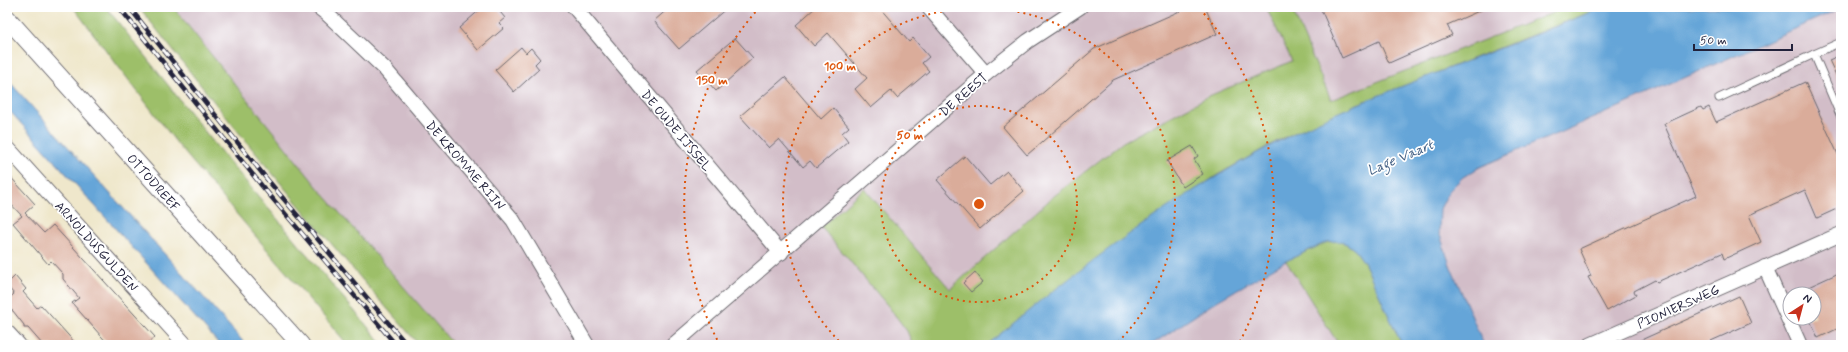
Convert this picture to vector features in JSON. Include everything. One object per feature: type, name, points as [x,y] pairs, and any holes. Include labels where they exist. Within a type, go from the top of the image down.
[{"type":"street","name":"DE KROMME RIJN","points":[[318,7],[384,68],[513,220],[587,345]]},
{"type":"street","name":"DE OUDE IJSSEL","points":[[574,7],[781,253]]},
{"type":"street","points":[[928,7],[986,74]]},
{"type":"street","name":"DE REEST","points":[[781,253],[986,74],[1028,41],[1080,7]]},
{"type":"street","name":"OTTODREEF","points":[[7,18],[301,345]]},
{"type":"street","name":"ARNOLDUSGULDEN","points":[[7,146],[186,345]]},
{"type":"street","name":"PIONIERSWEG","points":[[1590,345],[1841,234]]},
{"type":"street","points":[[673,345],[781,253]]},
{"type":"street","points":[[1765,267],[1800,345]]},
{"type":"street","points":[[7,332],[18,345]]},
{"type":"lane","points":[[1719,98],[1841,42]]},
{"type":"lane","points":[[1814,54],[1841,117]]},
{"type":"shaded area","points":[[173,7],[1841,7],[1841,345],[454,345],[319,189]]},
{"type":"green space","points":[[73,7],[106,7],[222,153],[383,345],[348,345],[179,146]]},
{"type":"green space","points":[[139,7],[173,7],[319,189],[454,345],[419,345],[276,178]]},
{"type":"green space","points":[[1266,7],[1291,7],[1331,100],[1568,7],[1603,7],[1355,105],[1281,139],[1219,174],[1159,214],[1057,288],[987,345],[913,345],[907,331],[888,306],[821,227],[864,188],[950,289],[1054,196],[1123,142],[1209,96],[1292,61]]},
{"type":"green space","points":[[1337,241],[1347,244],[1356,251],[1365,264],[1402,345],[1339,345],[1286,261],[1327,242]]},
{"type":"water","name":"Lage Vaart","points":[[1603,7],[1841,8],[1480,167],[1463,177],[1449,191],[1440,209],[1439,232],[1450,265],[1484,345],[1402,345],[1365,264],[1356,251],[1347,244],[1337,241],[1327,242],[1286,261],[1217,301],[1151,345],[987,345],[1056,289],[1128,235],[1165,209],[1242,161],[1299,131],[1355,105]]},
{"type":"water","points":[[7,79],[246,345],[220,345],[7,108]]},
{"type":"building","points":[[483,7],[496,7],[505,18],[499,23],[504,28],[478,50],[459,28]]},
{"type":"building","points":[[670,7],[728,7],[679,49],[654,21]]},
{"type":"building","points":[[816,7],[879,7],[909,42],[913,38],[929,57],[922,63],[929,71],[897,98],[891,91],[871,108],[855,89],[867,78],[828,33],[814,46],[796,25]]},
{"type":"building","points":[[1189,7],[1205,7],[1217,34],[1113,80],[1027,155],[1003,127],[1094,49]]},
{"type":"building","points":[[1320,7],[1488,7],[1447,25],[1452,35],[1389,63],[1379,41],[1342,58]]},
{"type":"building","points":[[735,38],[753,58],[716,91],[697,70]]},
{"type":"building","points":[[521,47],[526,53],[531,48],[540,59],[535,64],[539,69],[514,92],[495,70]]},
{"type":"building","points":[[1841,55],[1841,86],[1829,60]]},
{"type":"building","points":[[785,77],[821,119],[833,108],[849,127],[842,133],[848,141],[816,168],[810,161],[803,167],[779,139],[769,148],[740,116]]},
{"type":"building","points":[[1805,82],[1841,161],[1841,207],[1817,218],[1805,190],[1749,215],[1761,242],[1724,259],[1722,253],[1657,282],[1655,280],[1634,291],[1636,295],[1607,311],[1588,277],[1591,276],[1579,249],[1696,196],[1664,124],[1701,107],[1703,110],[1709,107],[1716,122]]},
{"type":"building","points":[[1192,146],[1198,156],[1194,159],[1203,174],[1183,187],[1167,161]]},
{"type":"building","points":[[965,156],[990,185],[1007,171],[1024,191],[980,229],[937,180]]},
{"type":"building","points":[[7,173],[35,204],[25,213],[44,233],[53,225],[155,337],[146,345],[109,345],[72,303],[79,298],[63,279],[63,274],[51,261],[48,264],[13,223],[22,216],[7,200]]},
{"type":"building","points":[[975,272],[983,282],[971,292],[963,283]]},
{"type":"building","points":[[1841,272],[1841,327],[1818,338],[1813,326],[1822,326],[1822,286],[1810,286]]},
{"type":"building","points":[[15,276],[26,289],[23,292],[37,308],[41,305],[77,345],[43,345],[28,328],[24,328],[24,325],[13,311],[7,308],[7,300],[14,294],[7,284]]},
{"type":"building","points":[[1739,296],[1751,323],[1702,345],[1630,345]]},
{"type":"railway","points":[[119,7],[262,186],[396,345]]},
{"type":"railway","points":[[129,7],[266,178],[407,345]]}]
